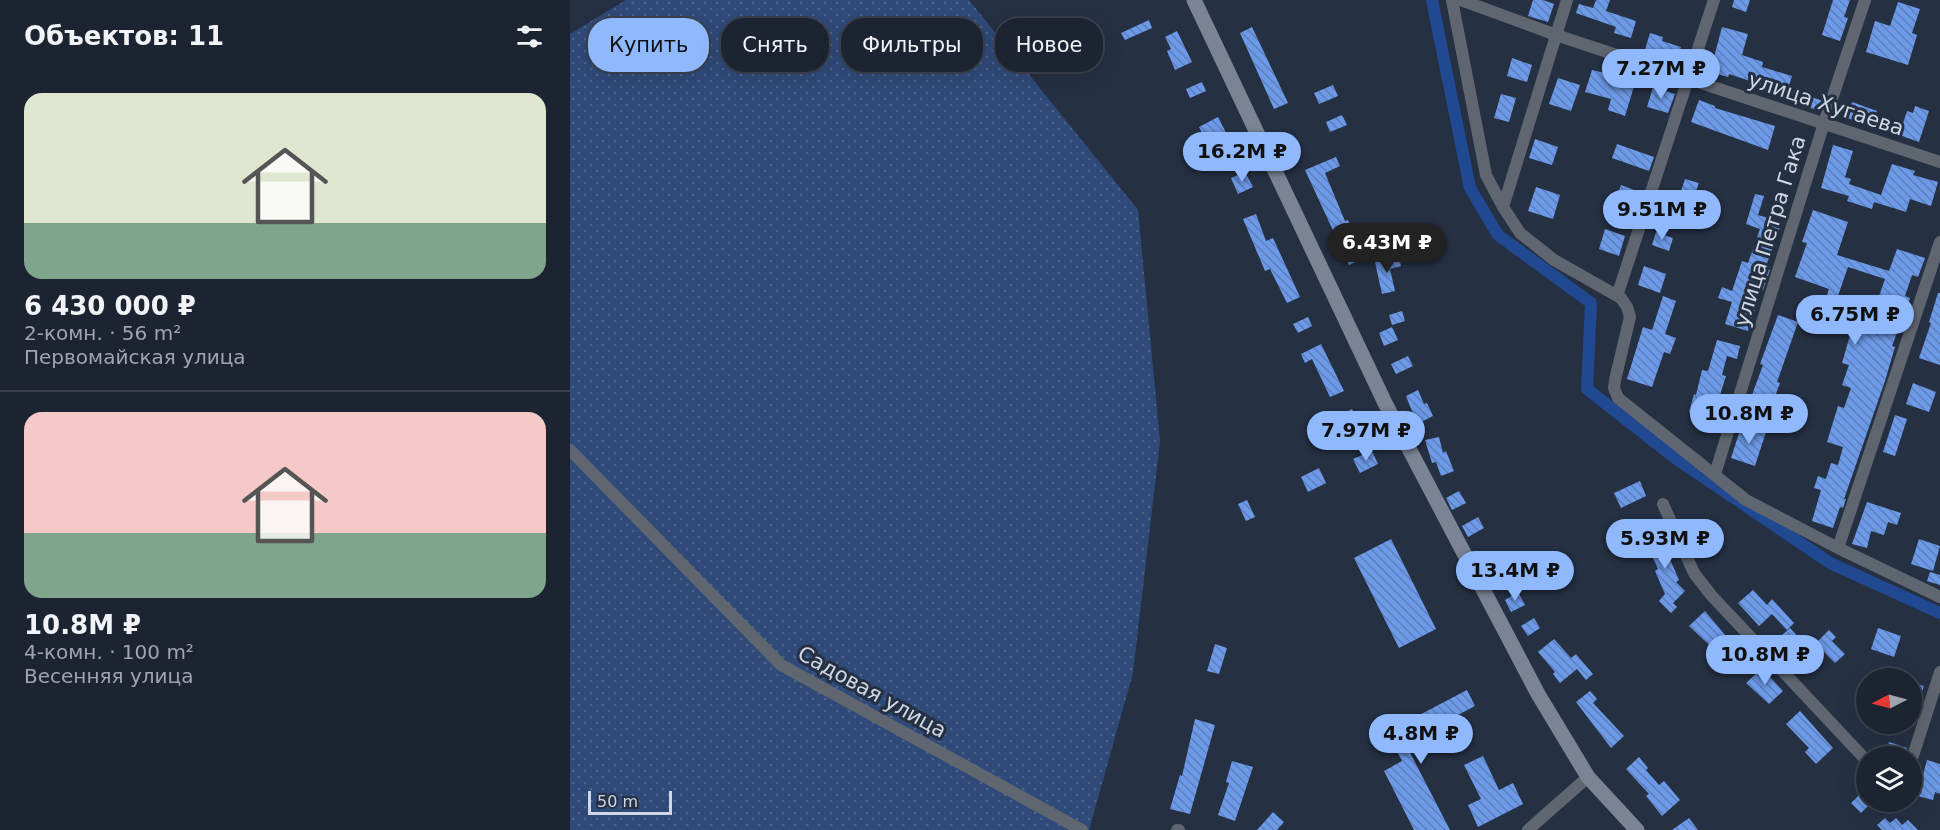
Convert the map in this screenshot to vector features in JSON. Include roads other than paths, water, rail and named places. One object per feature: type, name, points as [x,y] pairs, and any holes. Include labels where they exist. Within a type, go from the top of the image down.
[{"type":"main road","points":[[1194,0],[1385,403],[1538,694],[1588,777],[1637,830]]},
{"type":"street","points":[[1452,0],[1486,175],[1503,207],[1520,233],[1554,260],[1617,296],[1627,307],[1630,317],[1614,388],[1618,398],[1746,500],[1940,597]]},
{"type":"street","name":"улица Хугаева","points":[[1461,0],[1556,35],[1940,162]]},
{"type":"street","points":[[1503,207],[1567,0]]},
{"type":"street","points":[[1617,296],[1714,0]]},
{"type":"street","name":"улица Петра Гака","points":[[1715,474],[1864,0]]},
{"type":"street","points":[[1838,548],[1940,242]]},
{"type":"street","name":"Садовая улица","points":[[570,450],[781,665],[1082,830]]},
{"type":"street","points":[[1664,504],[1694,573],[1711,595],[1856,749]]},
{"type":"street","points":[[1916,746],[1940,672]]},
{"type":"street","points":[[1528,830],[1588,777]]},
{"type":"waterway","points":[[1432,0],[1470,188],[1498,235],[1591,303],[1587,389],[1675,458],[1830,563],[1940,613]]}]
